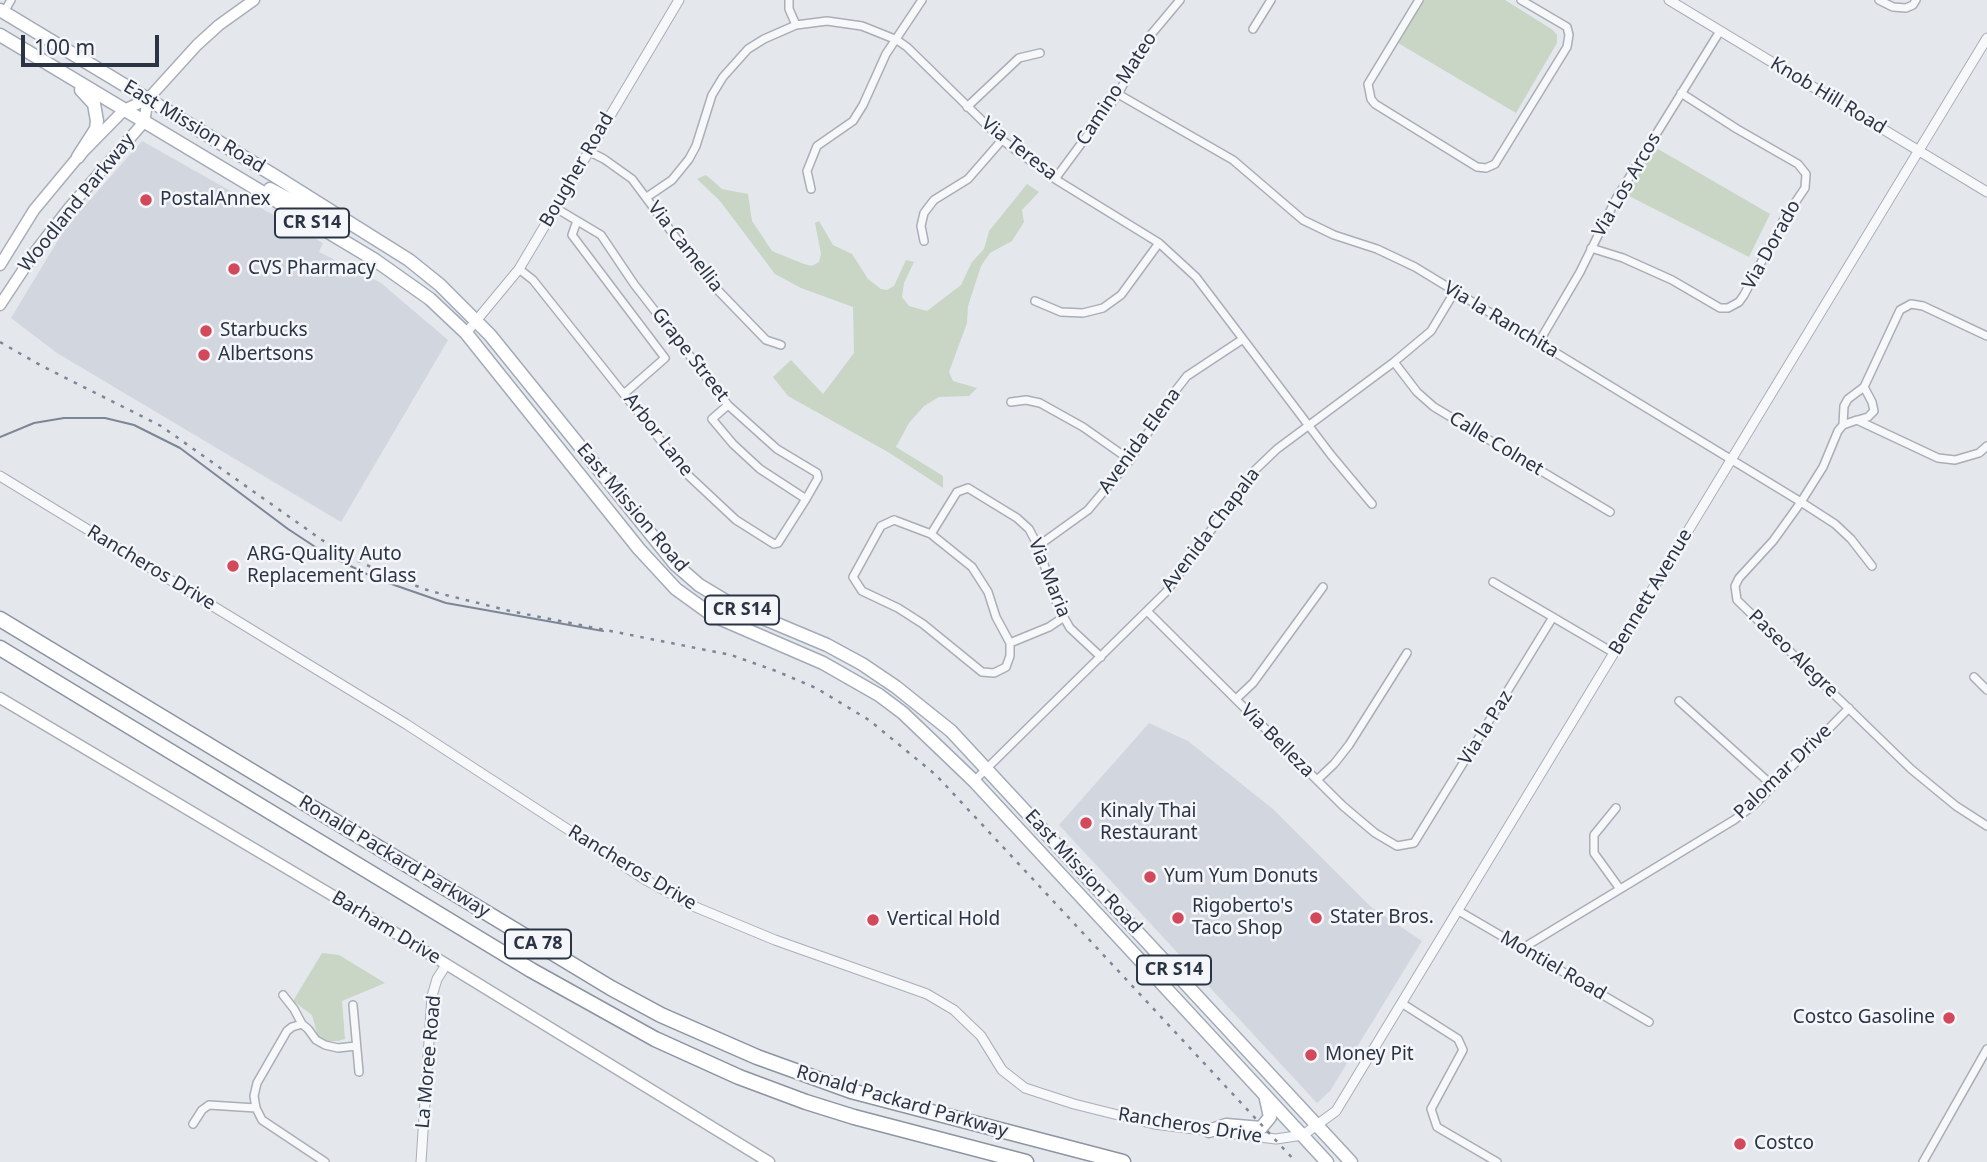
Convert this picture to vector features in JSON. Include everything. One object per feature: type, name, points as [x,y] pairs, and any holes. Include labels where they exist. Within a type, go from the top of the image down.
[{"type":"highway","name":"Ronald Packard Parkway","points":[[0,619],[611,988],[661,1015],[757,1057],[851,1091],[1123,1162]]},
{"type":"highway","name":"Ronald Packard Parkway","points":[[0,648],[531,970],[655,1039],[739,1077],[806,1102],[1026,1162]]},
{"type":"main road","name":"Woodland Parkway","points":[[0,265],[34,210],[124,110],[148,99],[197,45],[254,0]]},
{"type":"main road","name":"East Mission Road","points":[[2,11],[409,260],[440,285],[477,320],[662,549],[684,572],[734,606],[827,645],[862,664],[928,711],[986,768],[1350,1162]]},
{"type":"main road","name":"East Mission Road","points":[[0,35],[400,276],[430,299],[466,334],[639,549],[676,589],[712,615],[823,663],[879,695],[924,732],[974,781],[1327,1162]]},
{"type":"main road","points":[[63,73],[88,96],[97,112],[96,129],[78,158]]},
{"type":"main road","name":"Woodland Parkway","points":[[0,305],[65,213],[144,121],[148,99]]},
{"type":"main road","points":[[249,186],[256,181],[353,233],[377,240]]},
{"type":"main road","name":"Barham Drive","points":[[0,698],[769,1162]]},
{"type":"main road","points":[[1126,945],[1154,960],[1162,958]]},
{"type":"main road","points":[[1209,1130],[1226,1125],[1261,1128],[1270,1117],[1265,1095]]},
{"type":"street","points":[[2,11],[11,0]]},
{"type":"street","name":"Bougher Road","points":[[466,334],[519,269],[679,0]]},
{"type":"street","points":[[789,0],[789,9],[796,25]]},
{"type":"street","points":[[811,189],[807,170],[817,146],[853,121],[886,54],[922,0]]},
{"type":"street","name":"Camino Mateo","points":[[1055,178],[1118,94],[1149,37],[1180,0]]},
{"type":"street","points":[[1253,29],[1271,0]]},
{"type":"street","points":[[1419,0],[1368,84],[1371,99],[1477,167],[1486,168],[1495,164],[1567,47],[1567,27],[1521,0]]},
{"type":"street","name":"Knob Hill Road","points":[[1669,0],[1987,192]]},
{"type":"street","points":[[1879,0],[1893,7],[1906,8],[1916,0]]},
{"type":"street","name":"Via Teresa","points":[[647,197],[672,180],[689,159],[696,146],[712,95],[723,77],[748,49],[764,38],[796,25],[827,21],[862,26],[897,40],[1002,140],[1055,178],[1159,243],[1196,277],[1308,425],[1372,504]]},
{"type":"street","name":"Via Los Arcos","points":[[1539,342],[1616,199],[1720,31]]},
{"type":"street","name":"Bennett Avenue","points":[[1303,1135],[1336,1111],[1403,1004],[1730,459],[1987,38]]},
{"type":"street","points":[[967,107],[1018,58],[1040,53]]},
{"type":"street","name":"Via Dorado","points":[[1591,248],[1623,258],[1660,275],[1720,308],[1728,308],[1740,302],[1784,219],[1805,188],[1806,174],[1798,164],[1681,93]]},
{"type":"street","name":"Via la Ranchita","points":[[1118,94],[1233,160],[1303,220],[1415,267],[1801,502],[1843,531],[1872,566]]},
{"type":"street","points":[[924,241],[921,226],[924,213],[934,200],[968,179],[1002,140]]},
{"type":"street","name":"Via Camellia","points":[[588,151],[632,179],[706,278],[766,340],[781,345]]},
{"type":"street","name":"Grape Street","points":[[554,207],[601,235],[634,284],[728,405],[777,449],[817,473],[818,478],[806,499]]},
{"type":"street","points":[[578,221],[572,235],[665,358],[625,393]]},
{"type":"street","points":[[1035,301],[1061,312],[1083,313],[1102,308],[1121,295],[1159,243]]},
{"type":"street","name":"Arbor Lane","points":[[519,269],[533,280],[689,476],[736,520],[774,544],[778,543],[806,499]]},
{"type":"street","name":"Avenida Chapala","points":[[974,781],[1166,592],[1254,471],[1277,449],[1394,362],[1431,331],[1455,291]]},
{"type":"street","name":"Paseo Alegre","points":[[1849,708],[1737,600],[1735,586],[1739,578],[1773,541],[1823,467],[1838,430],[1843,425],[1843,406],[1864,387],[1900,310],[1911,304],[1923,306],[1987,335]]},
{"type":"street","name":"Avenida Elena","points":[[1038,546],[1088,510],[1130,460],[1187,376],[1243,339]]},
{"type":"street","name":"Calle Colnet","points":[[1394,362],[1417,392],[1434,407],[1611,512]]},
{"type":"street","points":[[1843,425],[1868,417],[1874,411],[1864,387]]},
{"type":"street","points":[[1011,402],[1026,400],[1040,403],[1083,427],[1130,460]]},
{"type":"street","points":[[728,405],[712,419],[733,444],[760,469],[806,499]]},
{"type":"street","points":[[1857,420],[1938,458],[1955,460],[1979,453],[1987,446]]},
{"type":"street","name":"Rancheros Drive","points":[[0,476],[406,724],[644,879],[693,906],[775,940],[927,993],[954,1010],[981,1036],[1002,1070],[1025,1088],[1074,1104],[1154,1124],[1276,1139],[1303,1135]]},
{"type":"street","name":"Via Maria","points":[[931,534],[957,492],[968,488],[1017,518],[1029,529],[1038,546],[1058,607],[1070,628],[1101,657]]},
{"type":"street","points":[[894,520],[931,534],[972,567],[988,592],[996,617],[1010,643],[1010,656],[1006,667],[994,673],[982,672],[923,624],[898,608],[862,591],[853,577],[881,526],[894,520]]},
{"type":"street","points":[[1493,582],[1614,653]]},
{"type":"street","points":[[1236,699],[1253,683],[1322,587]]},
{"type":"street","name":"Via Belleza","points":[[1147,611],[1343,806],[1375,833],[1397,846],[1414,843],[1417,837]]},
{"type":"street","points":[[1010,643],[1049,627],[1064,617]]},
{"type":"street","name":"Via la Paz","points":[[1417,837],[1553,617]]},
{"type":"street","points":[[1317,780],[1349,745],[1408,653]]},
{"type":"street","points":[[1974,677],[1987,691]]},
{"type":"street","points":[[1679,701],[1773,786]]},
{"type":"street","name":"Palomar Drive","points":[[1523,948],[1734,820],[1773,786],[1849,708],[1911,769],[1956,806],[1987,826]]},
{"type":"street","points":[[1616,808],[1594,835],[1594,853],[1620,889]]},
{"type":"street","name":"Montiel Road","points":[[1458,910],[1649,1022]]},
{"type":"street","name":"La Moree Road","points":[[421,1162],[432,996],[437,979],[446,965]]},
{"type":"street","points":[[283,995],[316,1040],[338,1048],[356,1046]]},
{"type":"street","points":[[353,1004],[359,1072]]},
{"type":"street","points":[[1403,1004],[1458,1039],[1462,1050],[1433,1102],[1432,1118],[1437,1127],[1497,1162]]},
{"type":"street","points":[[302,1024],[287,1031],[257,1083],[254,1096],[262,1120],[271,1129],[325,1162]]},
{"type":"street","points":[[1923,1162],[1987,1049]]},
{"type":"street","points":[[193,1124],[202,1110],[209,1105],[256,1108]]},
{"type":"shaded area","points":[[142,141],[323,243],[319,252],[381,283],[448,340],[341,522],[57,353],[11,318],[66,227]]},
{"type":"shaded area","points":[[1149,723],[1188,741],[1274,810],[1371,907],[1422,941],[1330,1091],[1317,1103],[1059,825]]},
{"type":"green space","points":[[1424,0],[1505,0],[1553,30],[1557,35],[1557,43],[1516,113],[1398,43]]},
{"type":"green space","points":[[1658,149],[1770,214],[1749,257],[1627,195],[1646,162]]},
{"type":"green space","points":[[706,175],[722,189],[748,194],[752,221],[772,251],[812,266],[819,262],[821,254],[815,223],[819,221],[833,245],[852,254],[868,279],[881,289],[887,290],[894,286],[906,260],[914,262],[904,283],[902,297],[909,306],[927,311],[961,285],[972,262],[984,249],[989,231],[1027,184],[1039,192],[1022,210],[1024,222],[1012,241],[990,253],[981,266],[968,306],[967,323],[949,372],[953,381],[977,388],[969,396],[939,397],[924,406],[909,423],[896,447],[943,476],[943,488],[888,452],[788,396],[773,377],[791,360],[823,394],[854,353],[853,307],[801,288],[775,274],[720,201],[697,179]]},
{"type":"green space","points":[[322,953],[339,955],[385,983],[342,1001],[345,1039],[338,1041],[325,1041],[318,1037],[312,1015],[293,1001]]},
{"type":"tram line","points":[[0,437],[34,423],[64,418],[105,418],[134,425],[180,448],[326,554],[377,579],[446,603],[603,631]]},
{"type":"railway","points":[[0,342],[161,426],[322,540],[395,578],[430,591],[510,611],[731,655],[816,688],[869,720],[936,775],[1296,1162]]},
{"type":"place","name":"PostalAnnex","points":[[146,200]]},
{"type":"place","name":"CVS Pharmacy","points":[[234,269]]},
{"type":"place","name":"Starbucks","points":[[206,331]]},
{"type":"place","name":"Albertsons","points":[[204,355]]},
{"type":"place","name":"ARG-Quality Auto Replacement Glass","points":[[233,566]]},
{"type":"place","name":"Kinaly Thai Restaurant","points":[[1086,823]]},
{"type":"place","name":"Yum Yum Donuts","points":[[1150,877]]},
{"type":"place","name":"Rigoberto's Taco Shop","points":[[1178,918]]},
{"type":"place","name":"Stater Bros.","points":[[1316,918]]},
{"type":"place","name":"Vertical Hold","points":[[873,920]]},
{"type":"place","name":"Costco Gasoline","points":[[1949,1018]]},
{"type":"place","name":"Money Pit","points":[[1311,1055]]},
{"type":"place","name":"Costco","points":[[1740,1144]]}]
